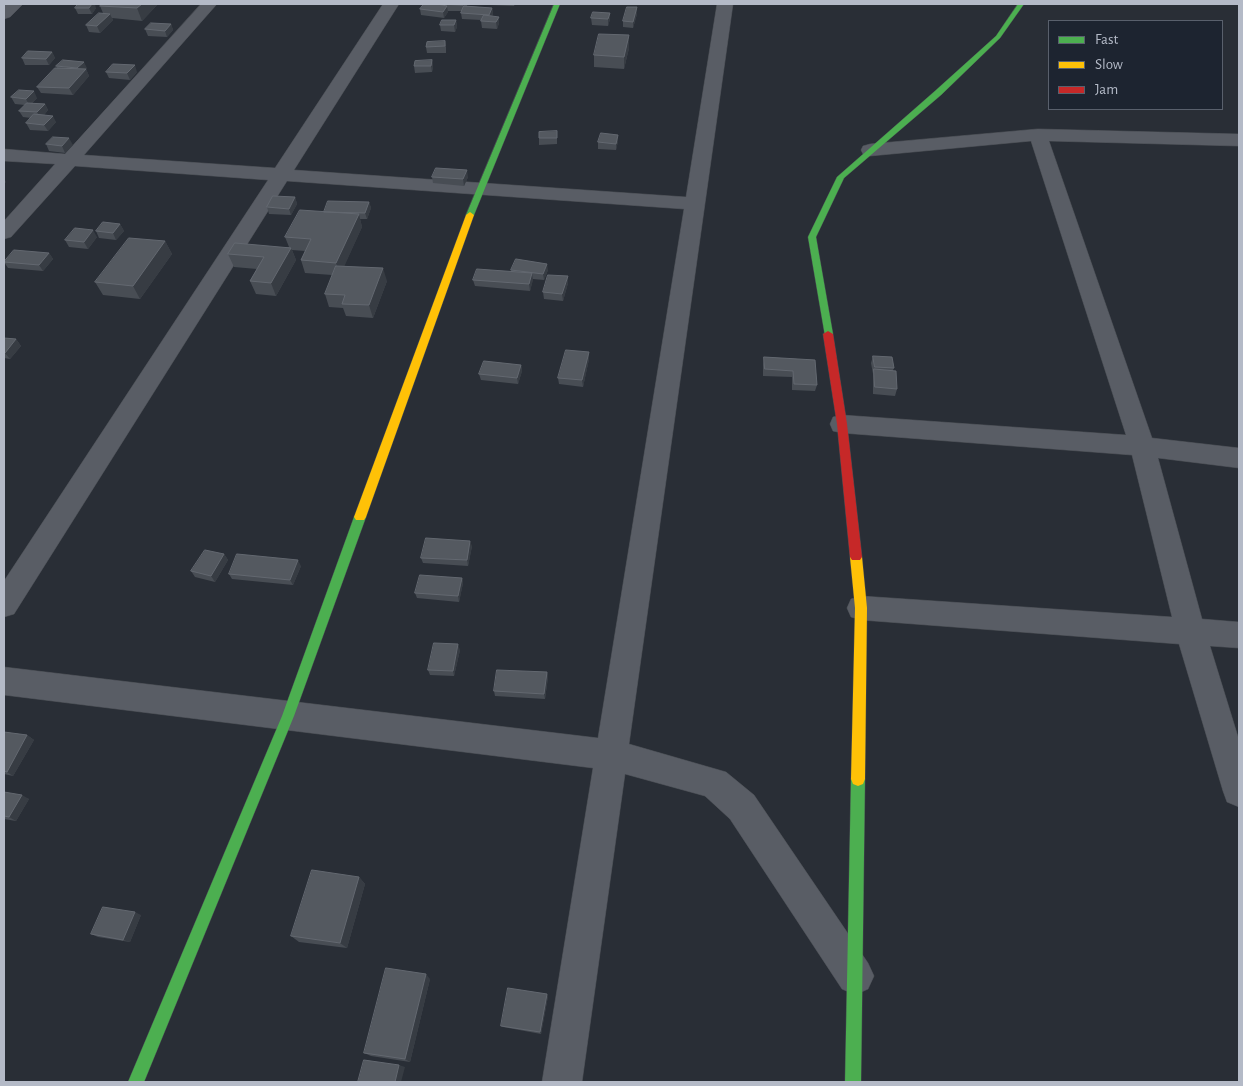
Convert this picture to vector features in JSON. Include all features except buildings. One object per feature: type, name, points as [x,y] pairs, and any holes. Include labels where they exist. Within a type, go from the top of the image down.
[{"type":"street","points":[[4,14],[15,4]]},
{"type":"street","points":[[4,233],[209,4]]},
{"type":"street","points":[[4,605],[391,4]]},
{"type":"street","points":[[136,1082],[288,716],[479,189],[557,4]]},
{"type":"street","points":[[562,1082],[725,4]]},
{"type":"street","points":[[853,1082],[861,608],[842,424],[812,237],[841,177],[938,93],[998,37],[1021,4]]},
{"type":"street","points":[[870,150],[1038,135],[1239,141]]},
{"type":"street","points":[[1038,135],[1142,446],[1190,630],[1239,791]]},
{"type":"street","points":[[4,155],[694,204]]},
{"type":"street","points":[[842,424],[1142,446],[1239,458]]},
{"type":"street","points":[[861,608],[1239,635]]},
{"type":"street","points":[[4,681],[612,755],[714,783],[742,807],[854,976]]},
{"type":"traffic: fast","points":[[470,215],[557,4]]},
{"type":"traffic: fast","points":[[828,334],[812,237],[841,177],[938,93],[998,37],[1021,4]]},
{"type":"traffic: fast","points":[[136,1082],[288,716],[360,517]]},
{"type":"traffic: fast","points":[[853,1082],[858,779]]},
{"type":"traffic: slow","points":[[360,517],[470,215]]},
{"type":"traffic: slow","points":[[856,557],[861,608],[858,779]]},
{"type":"traffic: jam","points":[[828,334],[842,424],[856,557]]}]
